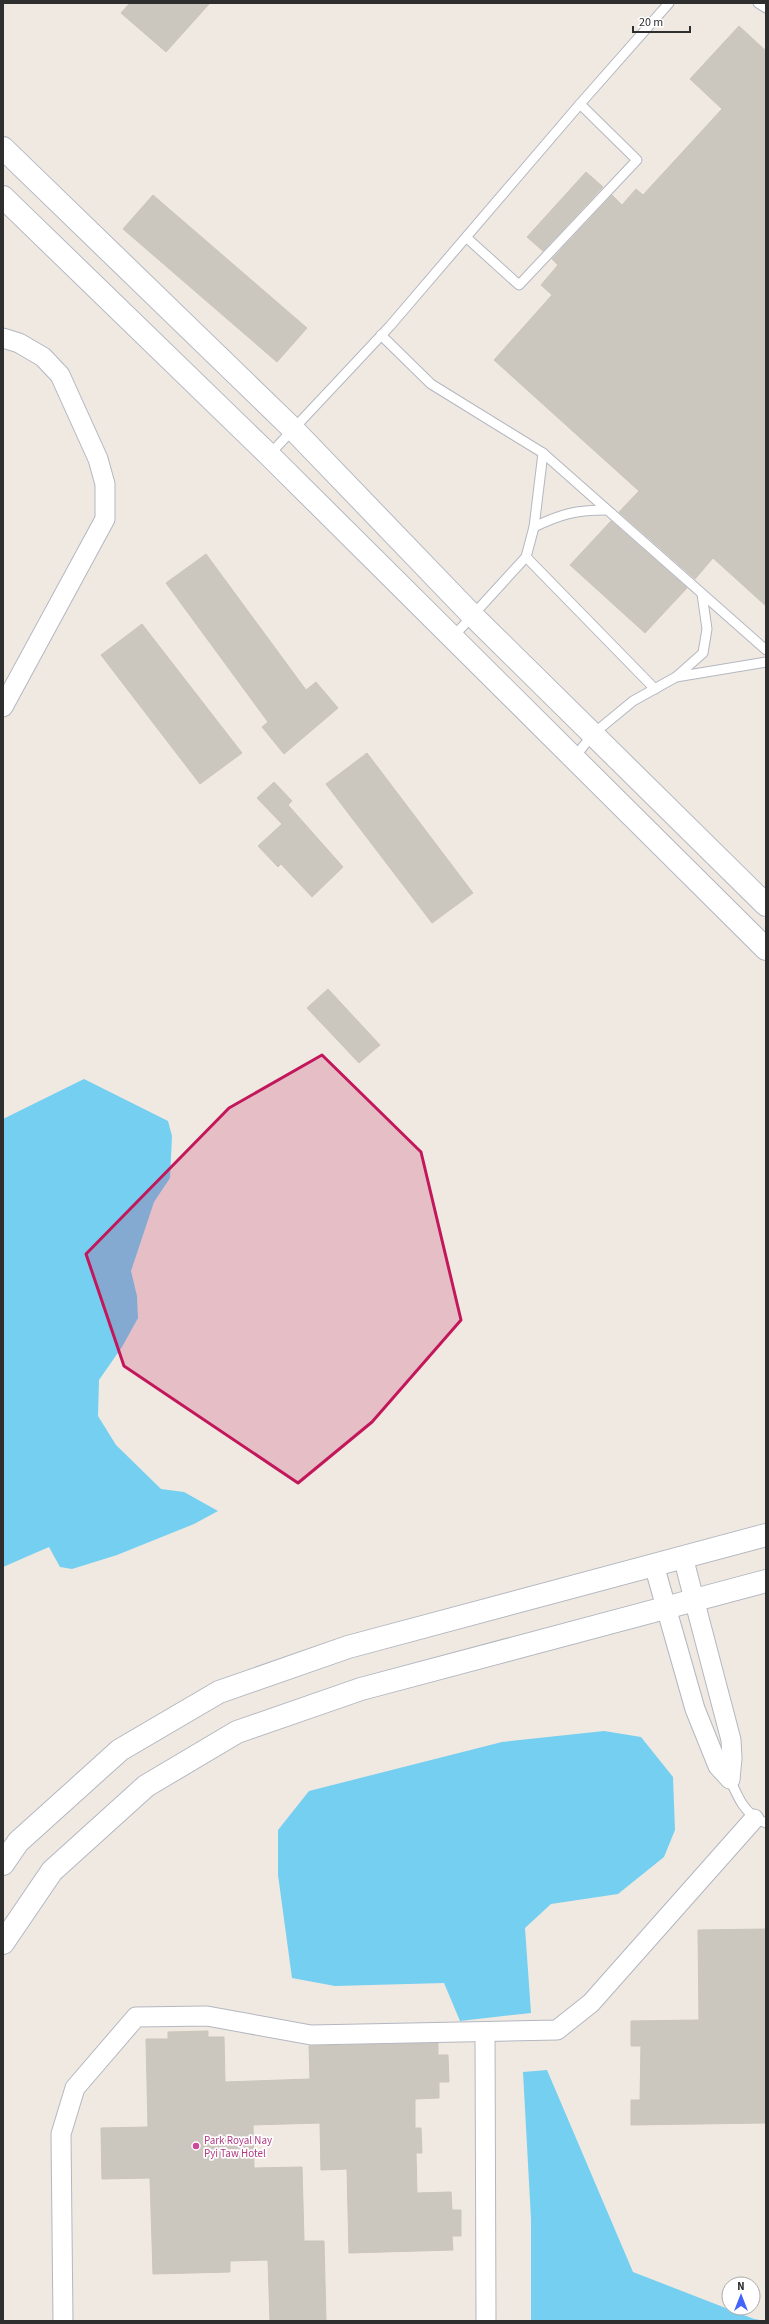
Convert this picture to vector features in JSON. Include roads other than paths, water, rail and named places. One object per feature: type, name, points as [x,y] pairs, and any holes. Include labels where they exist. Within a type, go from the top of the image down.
[{"type":"street","points":[[3,148],[293,429],[472,615],[766,905]]},
{"type":"street","points":[[3,197],[269,455],[766,949]]},
{"type":"street","points":[[3,338],[19,343],[43,358],[60,375],[98,459],[105,484],[106,519],[3,707]]},
{"type":"street","points":[[3,1864],[18,1842],[120,1750],[219,1692],[348,1647],[766,1535]]},
{"type":"street","points":[[683,1557],[731,1740],[732,1758],[730,1779]]},
{"type":"street","points":[[654,1565],[696,1709],[709,1746],[718,1766],[730,1779]]},
{"type":"street","points":[[3,1943],[52,1871],[146,1786],[237,1732],[361,1689],[766,1581]]},
{"type":"street","points":[[63,2321],[60,2134],[75,2088],[136,2017],[207,2016],[311,2035],[557,2030],[591,2003],[761,1823]]},
{"type":"street","points":[[485,2032],[486,2321]]},
{"type":"lane","points":[[269,455],[382,335],[467,238],[580,104],[669,3]]},
{"type":"lane","points":[[758,3],[766,8]]},
{"type":"lane","points":[[467,238],[519,285],[637,160],[580,104]]},
{"type":"lane","points":[[382,335],[431,384],[543,453],[766,650]]},
{"type":"lane","points":[[452,638],[526,557],[534,527],[543,453]]},
{"type":"lane","points":[[534,527],[553,518],[578,510],[606,510]]},
{"type":"lane","points":[[526,557],[655,689]]},
{"type":"lane","points":[[574,758],[593,734],[633,701],[676,677],[703,653],[708,629],[702,594]]},
{"type":"lane","points":[[676,677],[766,662]]},
{"type":"lane","points":[[730,1779],[740,1803],[761,1823]]},
{"type":"water","points":[[84,1079],[168,1121],[172,1136],[170,1178],[154,1202],[131,1271],[137,1296],[138,1318],[122,1347],[99,1380],[98,1416],[116,1445],[161,1489],[184,1492],[218,1511],[194,1524],[117,1555],[72,1569],[60,1567],[49,1547],[3,1567],[3,1119]]},
{"type":"water","points":[[604,1731],[641,1737],[673,1777],[675,1830],[664,1857],[618,1894],[551,1904],[525,1928],[531,2013],[460,2021],[444,1983],[335,1986],[292,1978],[278,1875],[278,1830],[309,1791],[502,1742]]},
{"type":"water","points":[[547,2070],[633,2272],[721,2306],[721,2316],[746,2316],[766,2321],[531,2321],[531,2219],[523,2072]]},
{"type":"place","name":"Park Royal Nay Pyi Taw Hotel","points":[[196,2146]]}]
